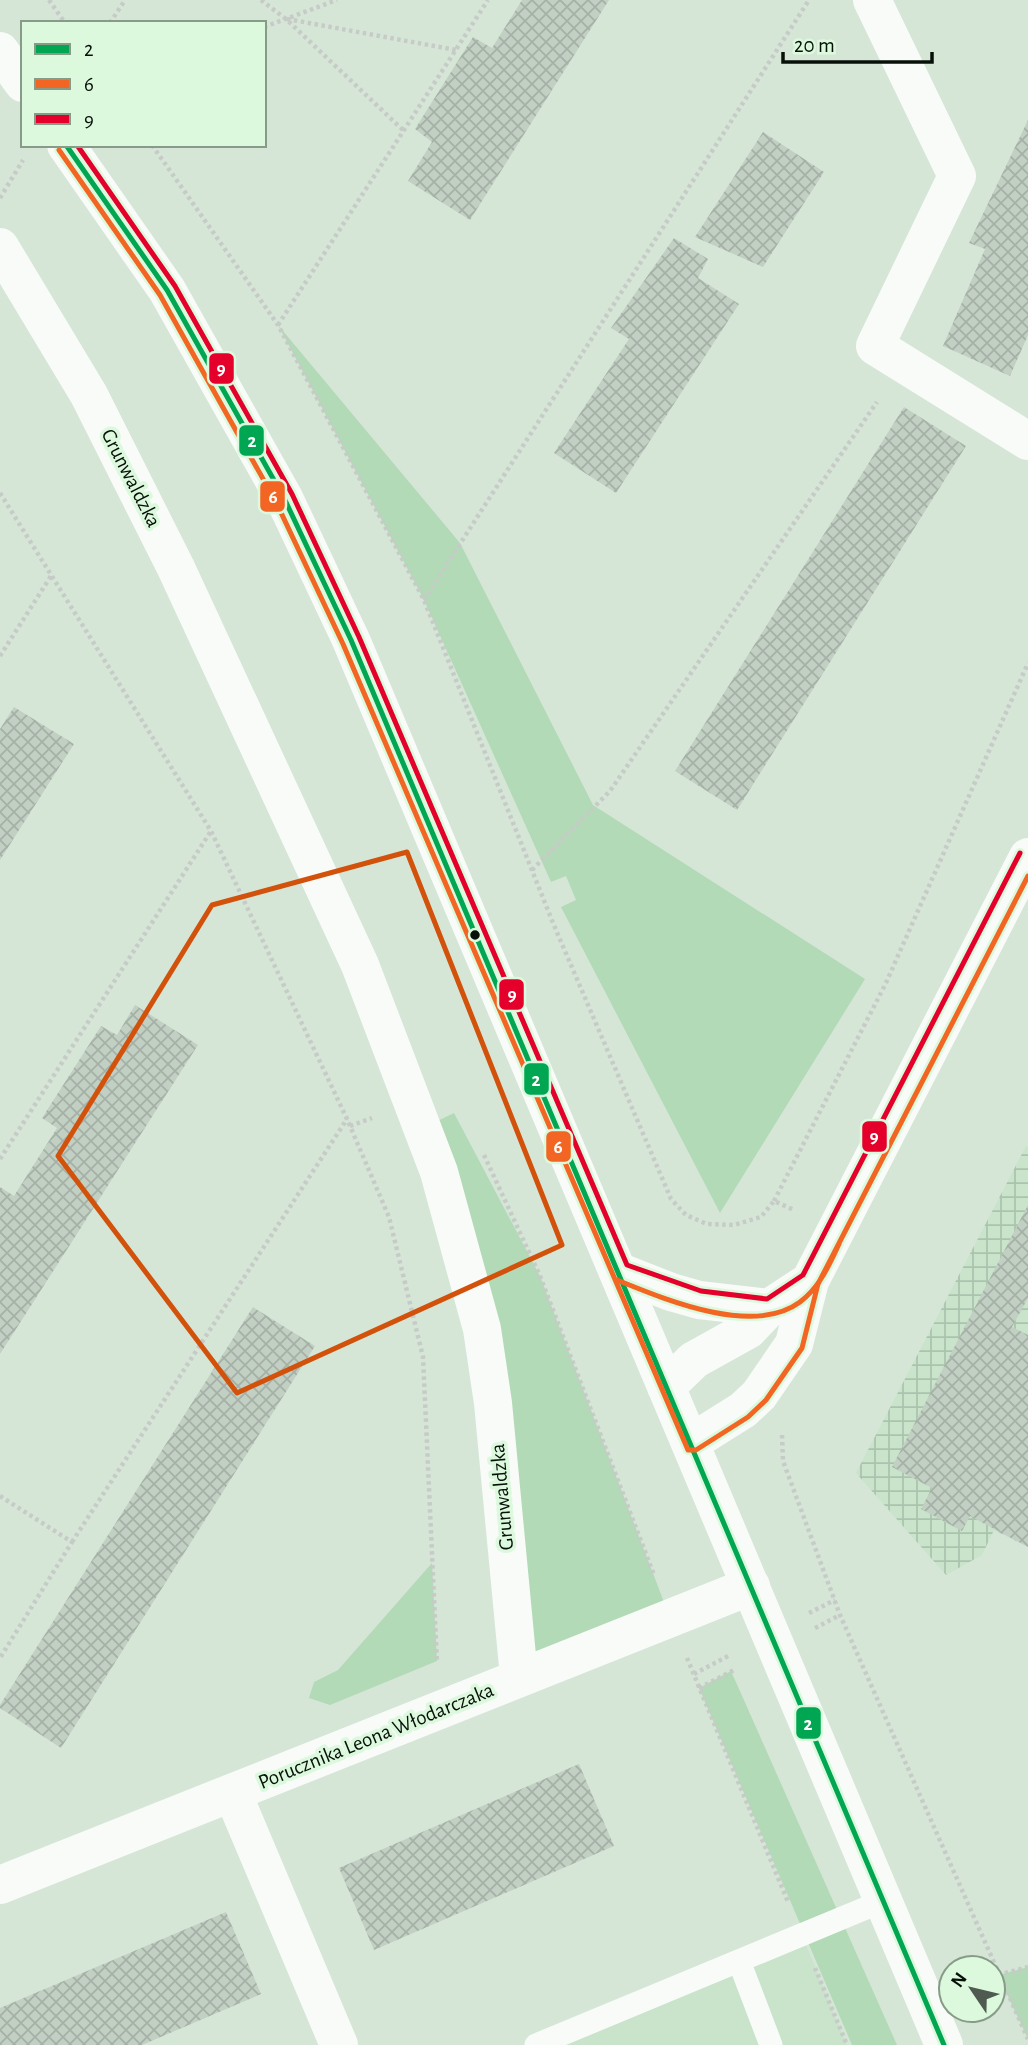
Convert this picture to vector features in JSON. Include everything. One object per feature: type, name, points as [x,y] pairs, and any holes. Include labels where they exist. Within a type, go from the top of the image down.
[{"type":"street","points":[[872,0],[957,176],[875,346],[1028,442]]},
{"type":"street","points":[[0,51],[21,80]]},
{"type":"street","points":[[67,147],[167,290],[284,498],[351,640],[620,1272],[666,1387],[692,1442],[944,2045]]},
{"type":"street","name":"Grunwaldzka","points":[[0,247],[89,395],[176,568],[360,965],[414,1104],[463,1250],[481,1329],[493,1403],[519,1677]]},
{"type":"street","points":[[692,1442],[743,1410],[759,1395],[794,1344],[810,1281],[1028,858]]},
{"type":"street","points":[[620,1272],[671,1293],[699,1300],[769,1308]]},
{"type":"street","points":[[666,1387],[694,1360],[748,1330],[769,1308],[810,1281]]},
{"type":"street","name":"Porucznika Leona Włodarczaka","points":[[0,1885],[751,1586]]},
{"type":"street","points":[[233,1794],[339,2045]]},
{"type":"lane","points":[[536,2045],[883,1901]]},
{"type":"lane","points":[[739,1961],[771,2045]]},
{"type":"path","points":[[49,0],[64,21]]},
{"type":"path","points":[[111,21],[125,0]]},
{"type":"path","points":[[261,0],[286,19],[404,131]]},
{"type":"path","points":[[266,26],[337,0]]},
{"type":"path","points":[[278,325],[488,0]]},
{"type":"path","points":[[424,600],[809,0]]},
{"type":"path","points":[[286,19],[456,50]]},
{"type":"path","points":[[153,147],[278,325],[424,600],[532,870],[671,1199],[686,1215],[707,1224],[734,1226],[761,1217],[775,1200],[885,985],[1028,663]]},
{"type":"path","points":[[0,198],[26,156]]},
{"type":"path","points":[[532,870],[610,791],[759,578],[903,363]]},
{"type":"path","points":[[0,493],[211,831],[347,1119],[389,1217],[423,1357],[439,1710]]},
{"type":"path","points":[[0,656],[51,576]]},
{"type":"path","points":[[0,1159],[211,831]]},
{"type":"path","points":[[350,1126],[414,1104]]},
{"type":"path","points":[[0,1658],[72,1542],[347,1119]]},
{"type":"path","points":[[478,1143],[496,1176],[540,1276],[670,1618],[847,2045]]},
{"type":"path","points":[[775,1200],[836,1231]]},
{"type":"path","points":[[786,1422],[782,1434],[783,1461],[840,1615],[990,1954]]},
{"type":"path","points":[[0,1496],[72,1542]]},
{"type":"path","points":[[1007,1973],[1028,1967]]},
{"type":"path","points":[[1007,1993],[1028,2039]]},
{"type":"highlighted area","points":[[407,852],[562,1245],[237,1393],[58,1156],[212,905]]},
{"type":"shaded area","points":[[278,325],[460,543],[593,805],[865,979],[720,1213],[561,907],[576,900],[566,876],[551,882],[424,600]]},
{"type":"shaded area","points":[[454,1113],[540,1276],[670,1618],[519,1677],[493,1403],[423,1128]]},
{"type":"shaded area","points":[[1026,1146],[1028,1547],[994,1530],[982,1555],[946,1575],[856,1473]]},
{"type":"shaded area","points":[[432,1563],[437,1661],[330,1705],[309,1698],[314,1682],[338,1670]]},
{"type":"shaded area","points":[[731,1671],[897,2045],[852,2045],[699,1688]]},
{"type":"shaded area","points":[[802,1935],[847,2045],[536,2045]]},
{"type":"shaded area","points":[[1028,1967],[1028,2039],[1007,1994],[1007,1973]]},
{"type":"building","points":[[522,0],[609,0],[470,220],[408,181],[432,142],[415,129],[473,37],[492,48]]},
{"type":"building","points":[[1028,120],[1028,335],[1010,376],[943,346],[985,249],[969,243]]},
{"type":"building","points":[[763,132],[824,172],[763,267],[695,237]]},
{"type":"building","points":[[674,238],[708,259],[698,278],[739,304],[616,493],[554,453],[629,339],[611,328]]},
{"type":"building","points":[[904,407],[966,446],[737,810],[675,771]]},
{"type":"building","points":[[14,707],[74,744],[0,860],[0,729]]},
{"type":"building","points":[[135,1005],[198,1045],[0,1354],[0,1187],[14,1196],[57,1128],[42,1118],[101,1026],[117,1035]]},
{"type":"building","points":[[1028,1205],[1028,1298],[1012,1327],[1028,1335],[1028,1547],[970,1516],[962,1531],[921,1509],[932,1488],[892,1467]]},
{"type":"building","points":[[253,1307],[315,1346],[61,1748],[0,1708],[0,1705]]},
{"type":"building","points":[[579,1764],[614,1846],[374,1950],[339,1868]]},
{"type":"building","points":[[226,1912],[261,1994],[142,2045],[0,2045],[0,2008]]},
{"type":"transit line","name":"2","points":[[67,147],[167,290],[284,498],[351,640],[944,2045]]},
{"type":"transit line","name":"9","points":[[78,147],[175,286],[292,494],[359,637],[627,1265],[701,1291],[767,1299],[803,1275],[1020,853]]},
{"type":"transit line","name":"6","points":[[59,150],[160,295],[276,502],[343,644],[688,1450],[696,1450],[748,1417],[766,1400],[802,1348],[818,1284],[1028,876]]},
{"type":"transit line","name":"6","points":[[617,1280],[683,1305],[734,1315],[758,1316],[781,1312],[807,1296],[823,1275],[839,1244]]}]
